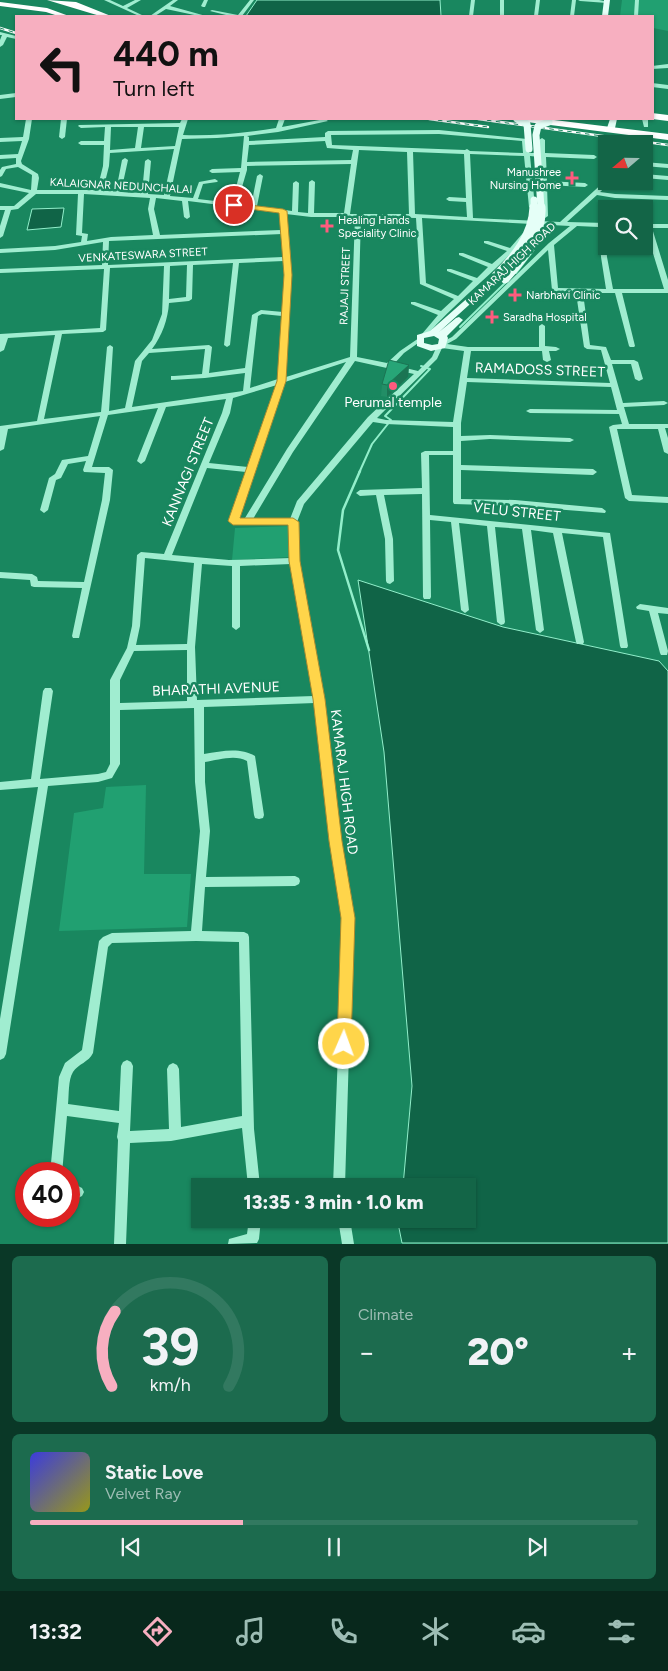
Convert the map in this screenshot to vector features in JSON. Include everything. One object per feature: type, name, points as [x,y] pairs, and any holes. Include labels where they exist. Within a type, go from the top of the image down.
[{"type":"highway","points":[[51,0],[73,4],[104,15]]},
{"type":"highway","points":[[0,4],[47,10],[62,15]]},
{"type":"highway","points":[[654,116],[668,118]]},
{"type":"highway","points":[[547,120],[646,122],[668,129]]},
{"type":"highway","points":[[547,120],[668,136]]},
{"type":"highway","points":[[612,122],[668,136]]},
{"type":"main road","points":[[605,15],[607,1]]},
{"type":"main road","points":[[500,277],[519,251],[531,227],[534,214],[527,124],[520,120]]},
{"type":"main road","points":[[435,340],[526,254],[539,228],[542,215],[536,135],[538,126],[547,120]]},
{"type":"street","points":[[106,0],[140,15]]},
{"type":"street","points":[[125,7],[139,0]]},
{"type":"street","points":[[154,15],[176,0]]},
{"type":"street","points":[[203,6],[206,0]]},
{"type":"street","points":[[239,15],[252,0]]},
{"type":"street","points":[[471,15],[473,0]]},
{"type":"street","points":[[502,0],[502,15]]},
{"type":"street","points":[[536,15],[538,0]]},
{"type":"street","points":[[572,15],[574,0]]},
{"type":"street","points":[[580,0],[607,1]]},
{"type":"street","points":[[636,15],[637,0]]},
{"type":"street","points":[[205,15],[219,6]]},
{"type":"street","points":[[166,7],[200,15]]},
{"type":"street","points":[[212,10],[234,15]]},
{"type":"street","points":[[0,45],[3,34],[15,38]]},
{"type":"street","points":[[654,68],[668,66]]},
{"type":"street","points":[[654,81],[668,83]]},
{"type":"street","points":[[654,86],[668,87]]},
{"type":"street","points":[[0,97],[15,95]]},
{"type":"street","points":[[19,166],[18,162],[26,139],[29,120]]},
{"type":"street","points":[[62,137],[64,120]]},
{"type":"street","points":[[167,197],[185,120]]},
{"type":"street","points":[[278,130],[282,120]]},
{"type":"street","points":[[180,137],[203,138],[246,134],[278,130],[325,120],[329,147],[594,157]]},
{"type":"street","points":[[81,126],[182,126]]},
{"type":"street","points":[[100,192],[106,166],[108,127]]},
{"type":"street","points":[[138,149],[141,127]]},
{"type":"street","points":[[246,142],[328,136],[439,132],[525,140],[532,214],[525,236],[442,314],[435,340]]},
{"type":"street","points":[[236,222],[236,205],[245,167],[246,134]]},
{"type":"street","points":[[0,140],[26,139]]},
{"type":"street","points":[[542,140],[541,155],[545,224]]},
{"type":"street","points":[[81,143],[106,143]]},
{"type":"street","points":[[106,152],[178,147]]},
{"type":"street","points":[[348,215],[356,148]]},
{"type":"street","points":[[410,150],[423,284],[458,298]]},
{"type":"street","points":[[467,151],[470,220]]},
{"type":"street","points":[[0,157],[20,156]]},
{"type":"street","points":[[118,194],[125,160]]},
{"type":"street","points":[[145,196],[148,160]]},
{"type":"street","points":[[212,171],[245,167],[354,162]]},
{"type":"street","points":[[653,165],[668,166]]},
{"type":"street","points":[[0,175],[4,168],[19,166],[35,174],[36,178],[34,192],[0,186]]},
{"type":"street","points":[[254,208],[260,176]]},
{"type":"street","points":[[653,177],[668,178]]},
{"type":"street","points":[[195,200],[202,182],[215,181]]},
{"type":"street","points":[[311,215],[312,182]]},
{"type":"street","points":[[295,213],[296,183]]},
{"type":"street","points":[[544,184],[585,185]]},
{"type":"street","points":[[562,223],[599,190]]},
{"type":"street","name":"KALAIGNAR NEDUNCHALAI","points":[[9,208],[16,208],[34,192],[100,192],[195,200],[311,215],[415,216],[545,224],[576,224]]},
{"type":"street","points":[[81,192],[79,234],[85,234],[84,243]]},
{"type":"street","points":[[596,193],[615,196],[668,198]]},
{"type":"street","points":[[153,196],[152,214],[156,238]]},
{"type":"street","points":[[185,199],[187,216]]},
{"type":"street","points":[[449,199],[470,200]]},
{"type":"street","points":[[0,208],[9,208],[0,236]]},
{"type":"street","points":[[283,211],[288,275],[282,381],[233,521],[293,522]]},
{"type":"street","name":"RAJAJI STREET","points":[[353,358],[358,215]]},
{"type":"street","name":"KAMARAJ HIGH ROAD","points":[[339,1178],[348,918],[335,841],[319,699],[295,561],[293,522],[300,503],[371,419],[436,358],[435,340],[454,338],[551,244],[576,224],[598,225]]},
{"type":"street","points":[[653,226],[668,226]]},
{"type":"street","points":[[0,252],[55,248],[106,240],[284,232]]},
{"type":"street","points":[[0,350],[3,336],[103,330],[106,240]]},
{"type":"street","points":[[486,242],[511,250]]},
{"type":"street","points":[[551,244],[555,290],[579,292],[668,290],[653,246]]},
{"type":"street","points":[[461,254],[493,266]]},
{"type":"street","points":[[604,255],[610,290]]},
{"type":"street","name":"VENKATESWARA STREET","points":[[0,271],[287,259]]},
{"type":"street","points":[[227,345],[236,260]]},
{"type":"street","points":[[166,301],[189,299],[190,263]]},
{"type":"street","points":[[128,410],[139,361],[155,340],[165,314],[167,264]]},
{"type":"street","points":[[450,270],[478,280]]},
{"type":"street","points":[[618,290],[632,346]]},
{"type":"street","points":[[579,292],[587,347],[604,348],[626,427]]},
{"type":"street","points":[[413,303],[442,314]]},
{"type":"street","points":[[246,392],[255,315],[261,312],[285,314]]},
{"type":"street","points":[[542,326],[543,348],[547,360]]},
{"type":"street","points":[[40,422],[58,332]]},
{"type":"street","points":[[389,365],[402,352],[435,340],[468,349],[556,348]]},
{"type":"street","points":[[76,636],[106,500],[109,470],[87,470],[105,413],[110,347]]},
{"type":"street","points":[[147,351],[209,347],[205,376]]},
{"type":"street","points":[[468,349],[457,425],[457,502],[515,503],[602,511]]},
{"type":"street","points":[[247,522],[290,451],[353,358]]},
{"type":"street","points":[[0,449],[2,427],[230,396],[353,358],[423,369]]},
{"type":"street","points":[[608,362],[634,362],[639,379]]},
{"type":"street","points":[[174,378],[249,370]]},
{"type":"street","name":"RAMADOSS STREET","points":[[464,380],[615,386]]},
{"type":"street","name":"KANNAGI STREET","points":[[168,556],[226,412],[230,396]]},
{"type":"street","points":[[530,411],[621,408],[664,403]]},
{"type":"street","points":[[141,461],[164,405]]},
{"type":"street","points":[[371,419],[390,422],[457,425]]},
{"type":"street","points":[[668,452],[665,426],[613,427],[629,498],[668,500]]},
{"type":"street","points":[[458,439],[490,437],[570,440]]},
{"type":"street","points":[[427,597],[425,453],[457,453]]},
{"type":"street","points":[[44,510],[52,478],[58,476],[65,462],[90,458]]},
{"type":"street","points":[[205,465],[252,470]]},
{"type":"street","points":[[457,467],[593,472]]},
{"type":"street","points":[[360,493],[425,491]]},
{"type":"street","points":[[379,492],[388,539],[390,581]]},
{"type":"street","name":"VELU STREET","points":[[425,517],[607,535],[624,646]]},
{"type":"street","points":[[455,520],[465,610]]},
{"type":"street","points":[[491,523],[501,622]]},
{"type":"street","points":[[526,526],[540,630]]},
{"type":"street","points":[[557,530],[580,642]]},
{"type":"street","points":[[0,786],[98,778],[109,775],[115,764],[115,680],[131,648],[136,626],[141,555],[236,563],[295,561]]},
{"type":"street","points":[[196,936],[206,831],[191,647],[198,560]]},
{"type":"street","points":[[236,563],[236,628]]},
{"type":"street","points":[[0,575],[32,577],[34,584],[86,585]]},
{"type":"street","points":[[640,606],[668,611]]},
{"type":"street","points":[[652,608],[664,653]]},
{"type":"street","points":[[131,648],[191,647]]},
{"type":"street","points":[[0,1054],[40,783],[48,691]]},
{"type":"street","name":"BHARATHI AVENUE","points":[[115,706],[319,699]]},
{"type":"street","points":[[200,759],[240,754],[248,755],[252,758],[258,815]]},
{"type":"street","points":[[201,882],[295,881]]},
{"type":"street","points":[[57,1162],[65,1077],[69,1067],[88,1053],[103,945],[107,940],[117,937],[244,936],[248,1121],[253,1178]]},
{"type":"street","points":[[120,1244],[127,1066]]},
{"type":"street","points":[[173,1069],[175,1134]]},
{"type":"street","points":[[61,1109],[124,1118]]},
{"type":"street","points":[[123,1137],[175,1134],[248,1121]]},
{"type":"street","points":[[234,1244],[253,1239],[254,1228]]},
{"type":"street","points":[[345,1228],[348,1244]]},
{"type":"shaded area","points":[[257,0],[440,0],[441,15],[247,15]]},
{"type":"shaded area","points":[[622,0],[668,0],[668,31],[654,28],[654,15],[620,15]]},
{"type":"shaded area","points":[[64,208],[61,227],[27,230],[32,209]]},
{"type":"shaded area","points":[[291,526],[292,557],[232,560],[235,528]]},
{"type":"shaded area","points":[[358,580],[503,627],[659,661],[668,671],[668,1243],[402,1243],[399,1228],[476,1228],[476,1178],[404,1178],[412,1086],[384,752]]},
{"type":"shaded area","points":[[146,785],[144,874],[191,874],[187,927],[59,931],[74,813],[103,808],[106,787]]},
{"type":"building","points":[[389,360],[409,365],[387,385],[382,384]]},
{"type":"waterway","points":[[516,273],[533,251],[544,226]]},
{"type":"waterway","points":[[460,327],[506,282]]},
{"type":"waterway","points":[[359,473],[372,444],[391,420],[385,416],[430,369],[421,366]]},
{"type":"waterway","points":[[360,471],[343,510],[338,550],[369,650]]},
{"type":"railway","points":[[0,28],[15,33]]},
{"type":"railway","points":[[436,120],[488,127]]},
{"type":"railway","points":[[485,120],[668,145]]},
{"type":"place","name":"Manushree Nursing Home","points":[[572,178]]},
{"type":"place","name":"Healing Hands Speciality Clinic","points":[[327,226]]},
{"type":"place","name":"Narbhavi Clinic","points":[[515,295]]},
{"type":"place","name":"Saradha Hospital","points":[[492,317]]},
{"type":"place","name":"Perumal temple","points":[[393,386]]},
{"type":"route","points":[[234,205],[283,211],[288,275],[282,381],[233,521],[293,522],[295,561],[319,699],[335,841],[348,918],[344,1044]]}]
